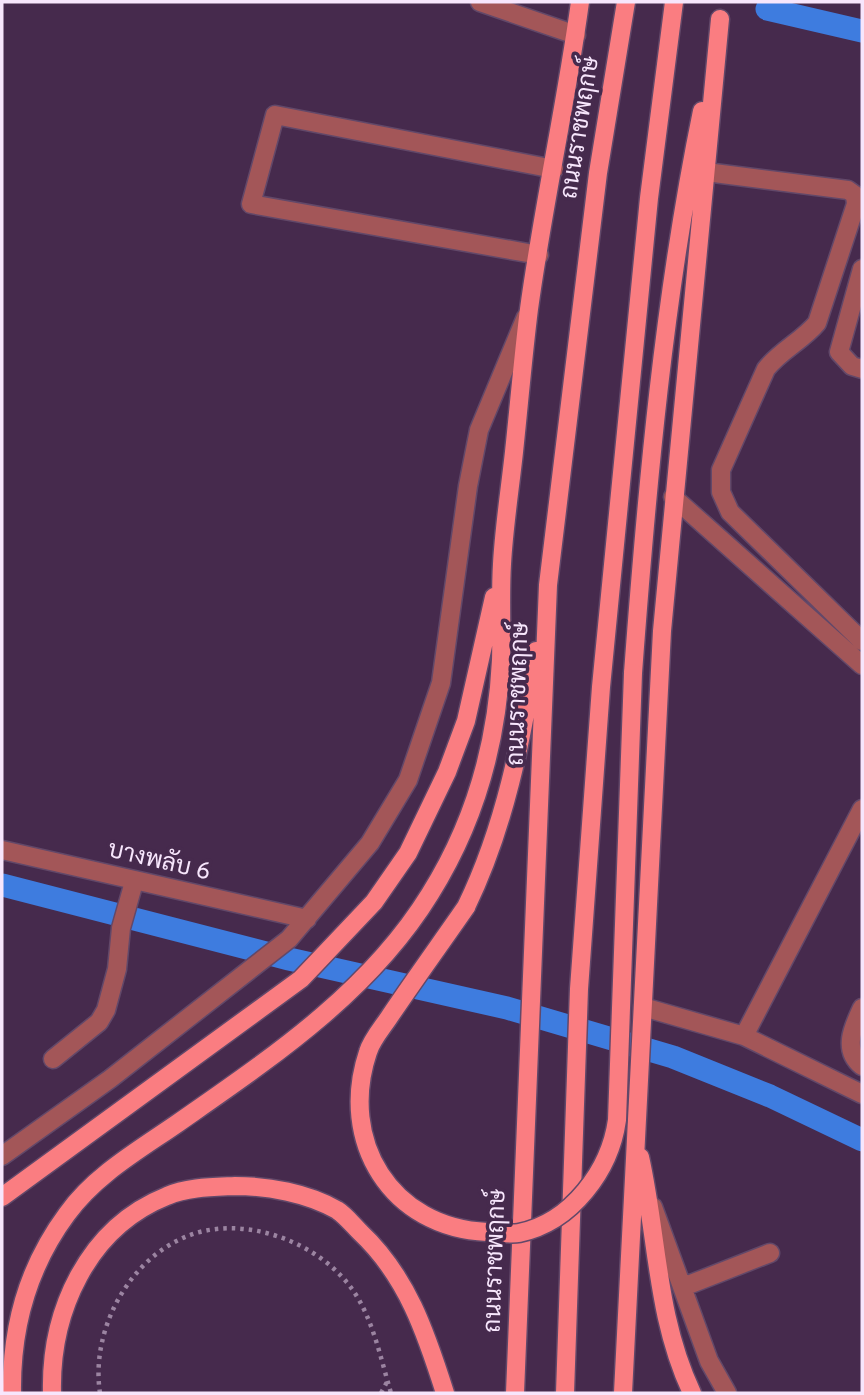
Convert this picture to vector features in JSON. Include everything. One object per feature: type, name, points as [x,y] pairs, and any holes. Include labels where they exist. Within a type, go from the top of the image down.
[{"type":"main road","points":[[12,1393],[12,1362],[20,1307],[37,1262],[68,1211],[105,1174],[231,1086],[328,1012],[399,940],[431,894],[456,847],[481,787],[493,738],[501,661],[502,563],[529,308],[580,2]]},
{"type":"main road","name":"ถนนราชพฤกษ์","points":[[515,1393],[548,585],[598,173],[626,2]]},
{"type":"main road","points":[[565,1393],[579,989],[601,687],[649,198],[674,2]]},
{"type":"main road","points":[[548,585],[523,734],[492,848],[466,907],[369,1049],[359,1102],[361,1128],[367,1150],[380,1176],[401,1199],[430,1219],[461,1230],[519,1233],[560,1215],[603,1169],[614,1144],[618,1109],[633,673],[652,447],[680,219],[722,10]]},
{"type":"main road","points":[[623,1393],[654,758],[673,497],[722,10]]},
{"type":"main road","points":[[2,1197],[301,979],[374,902],[408,853],[440,791],[466,721],[502,563]]},
{"type":"main road","points":[[636,1137],[649,1197],[663,1311],[680,1367],[692,1393]]},
{"type":"main road","points":[[52,1393],[52,1372],[69,1291],[94,1250],[127,1219],[167,1195],[208,1187],[257,1186],[300,1195],[338,1211],[385,1255],[424,1327],[445,1393]]},
{"type":"street","points":[[480,2],[576,36]]},
{"type":"street","points":[[538,256],[251,204],[275,115],[554,169]]},
{"type":"street","points":[[706,173],[848,190],[855,195],[856,204],[817,323],[804,337],[777,355],[766,369],[721,470],[721,492],[730,512],[862,641]]},
{"type":"street","points":[[862,269],[839,352],[852,366],[862,369]]},
{"type":"street","points":[[2,1156],[110,1079],[289,939],[370,843],[408,780],[441,683],[468,486],[480,430],[529,308]]},
{"type":"street","points":[[673,497],[862,665]]},
{"type":"street","points":[[744,1035],[856,841],[862,809]]},
{"type":"street","name":"บางพลับ 6","points":[[2,850],[133,887],[307,919]]},
{"type":"street","points":[[53,1059],[99,1022],[106,1010],[117,969],[121,929],[133,887]]},
{"type":"street","points":[[643,1007],[744,1035],[862,1094]]},
{"type":"street","points":[[862,1008],[852,1031],[850,1047],[862,1066]]},
{"type":"street","points":[[649,1197],[709,1361],[727,1393]]},
{"type":"street","points":[[683,1287],[770,1253]]},
{"type":"path","points":[[100,1393],[98,1363],[104,1336],[111,1311],[125,1289],[150,1261],[171,1245],[195,1233],[225,1228],[247,1228],[289,1241],[332,1268],[359,1302],[391,1393]]},
{"type":"path","points":[[381,1393],[387,1381]]},
{"type":"waterway","points":[[767,9],[862,31]]},
{"type":"waterway","points":[[2,885],[289,959],[507,1008],[673,1057],[770,1096],[862,1140]]}]
